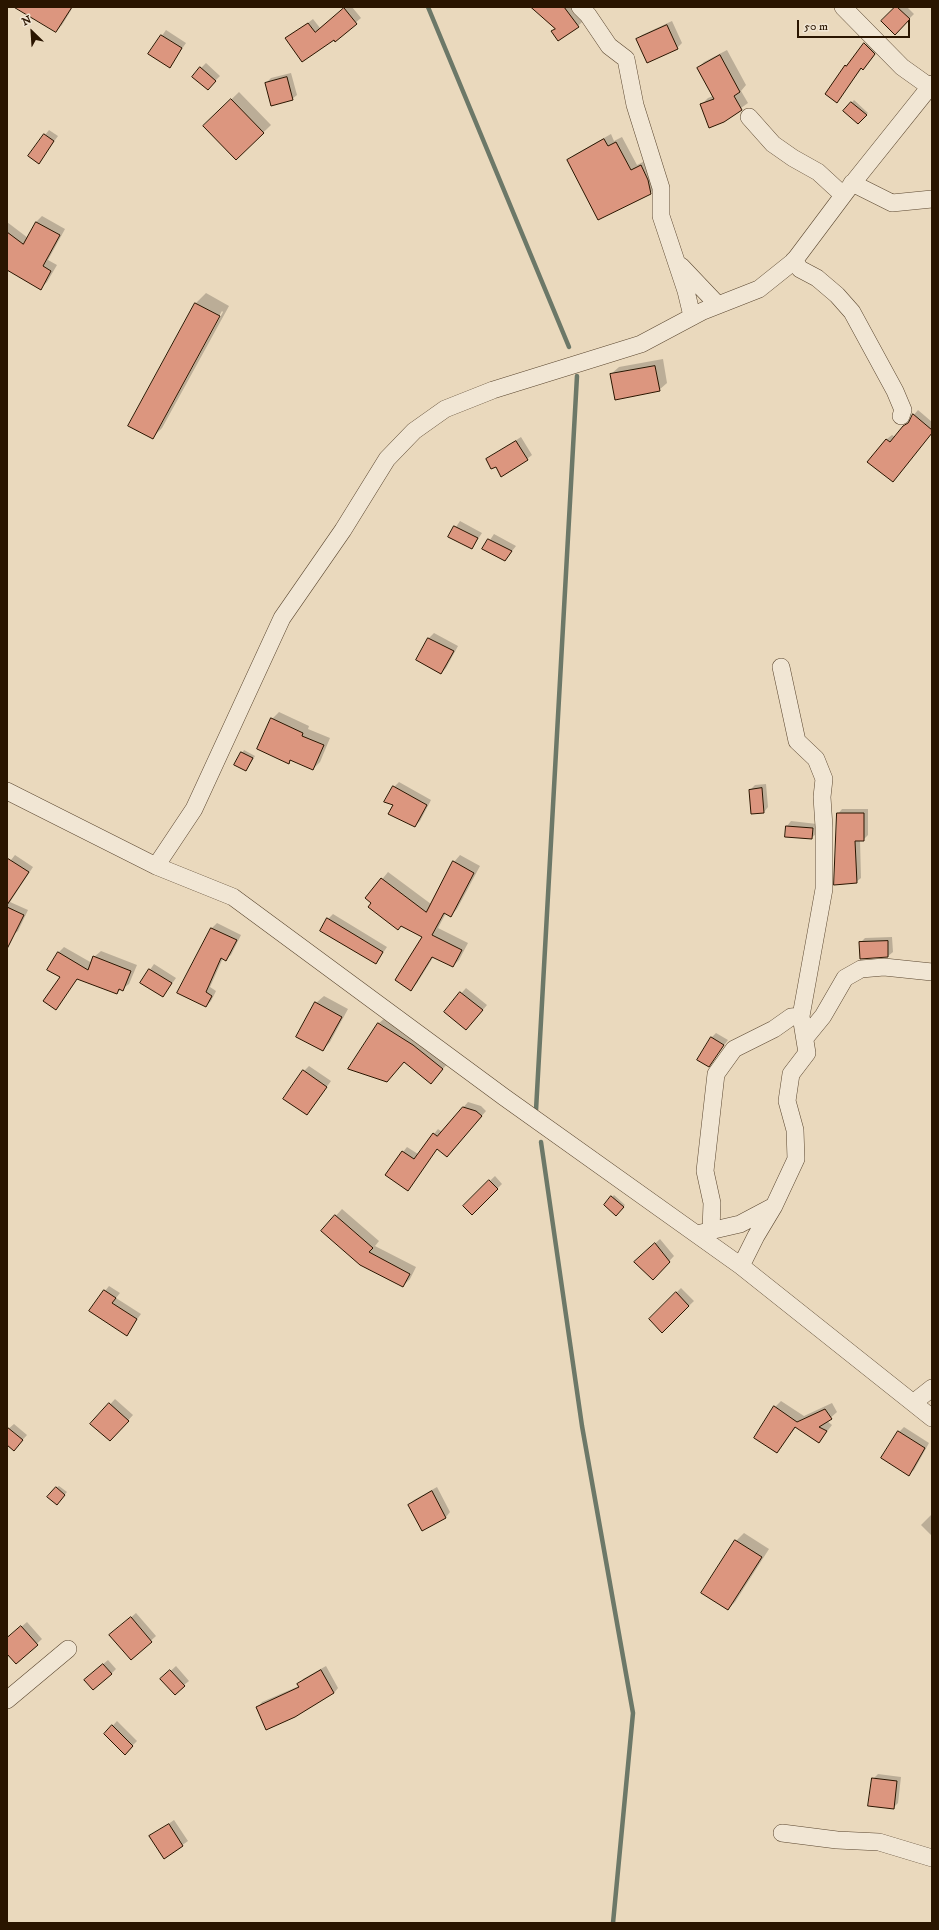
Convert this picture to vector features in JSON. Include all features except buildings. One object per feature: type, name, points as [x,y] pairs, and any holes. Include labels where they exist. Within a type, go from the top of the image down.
[{"type":"street","points":[[580,7],[588,15],[609,46],[626,59],[635,105],[661,188],[660,216],[686,291],[692,316]]},
{"type":"street","points":[[156,866],[194,809],[282,618],[343,530],[387,459],[414,430],[452,407],[493,390],[641,344],[692,316],[758,289],[794,260],[848,189],[931,85],[902,67],[843,7]]},
{"type":"street","points":[[749,117],[773,144],[793,158],[848,189],[892,203],[932,199]]},
{"type":"street","points":[[675,260],[691,279],[718,305]]},
{"type":"street","points":[[794,260],[800,269],[817,278],[837,295],[852,312],[895,391],[902,410],[901,416]]},
{"type":"street","points":[[741,1266],[756,1236],[774,1206],[796,1159],[795,1130],[787,1100],[791,1074],[807,1053],[801,1016],[824,890],[824,827],[822,797],[824,779],[816,759],[796,741],[781,668]]},
{"type":"street","points":[[7,791],[156,866],[233,898],[504,1097],[704,1232],[741,1266],[932,1418]]},
{"type":"street","points":[[805,1038],[823,1016],[845,978],[861,969],[884,967],[932,972]]},
{"type":"street","points":[[704,1232],[712,1203],[705,1171],[708,1128],[716,1074],[734,1049],[774,1029],[791,1017],[801,1016]]},
{"type":"street","points":[[704,1232],[740,1224],[774,1206]]},
{"type":"street","points":[[913,1403],[932,1388]]},
{"type":"street","points":[[7,1700],[68,1649]]},
{"type":"street","points":[[782,1833],[837,1840],[879,1842],[932,1858]]},
{"type":"waterway","points":[[428,7],[569,347]]},
{"type":"waterway","points":[[536,1110],[577,376]]},
{"type":"waterway","points":[[541,1142],[582,1426],[633,1713],[613,1923]]}]
